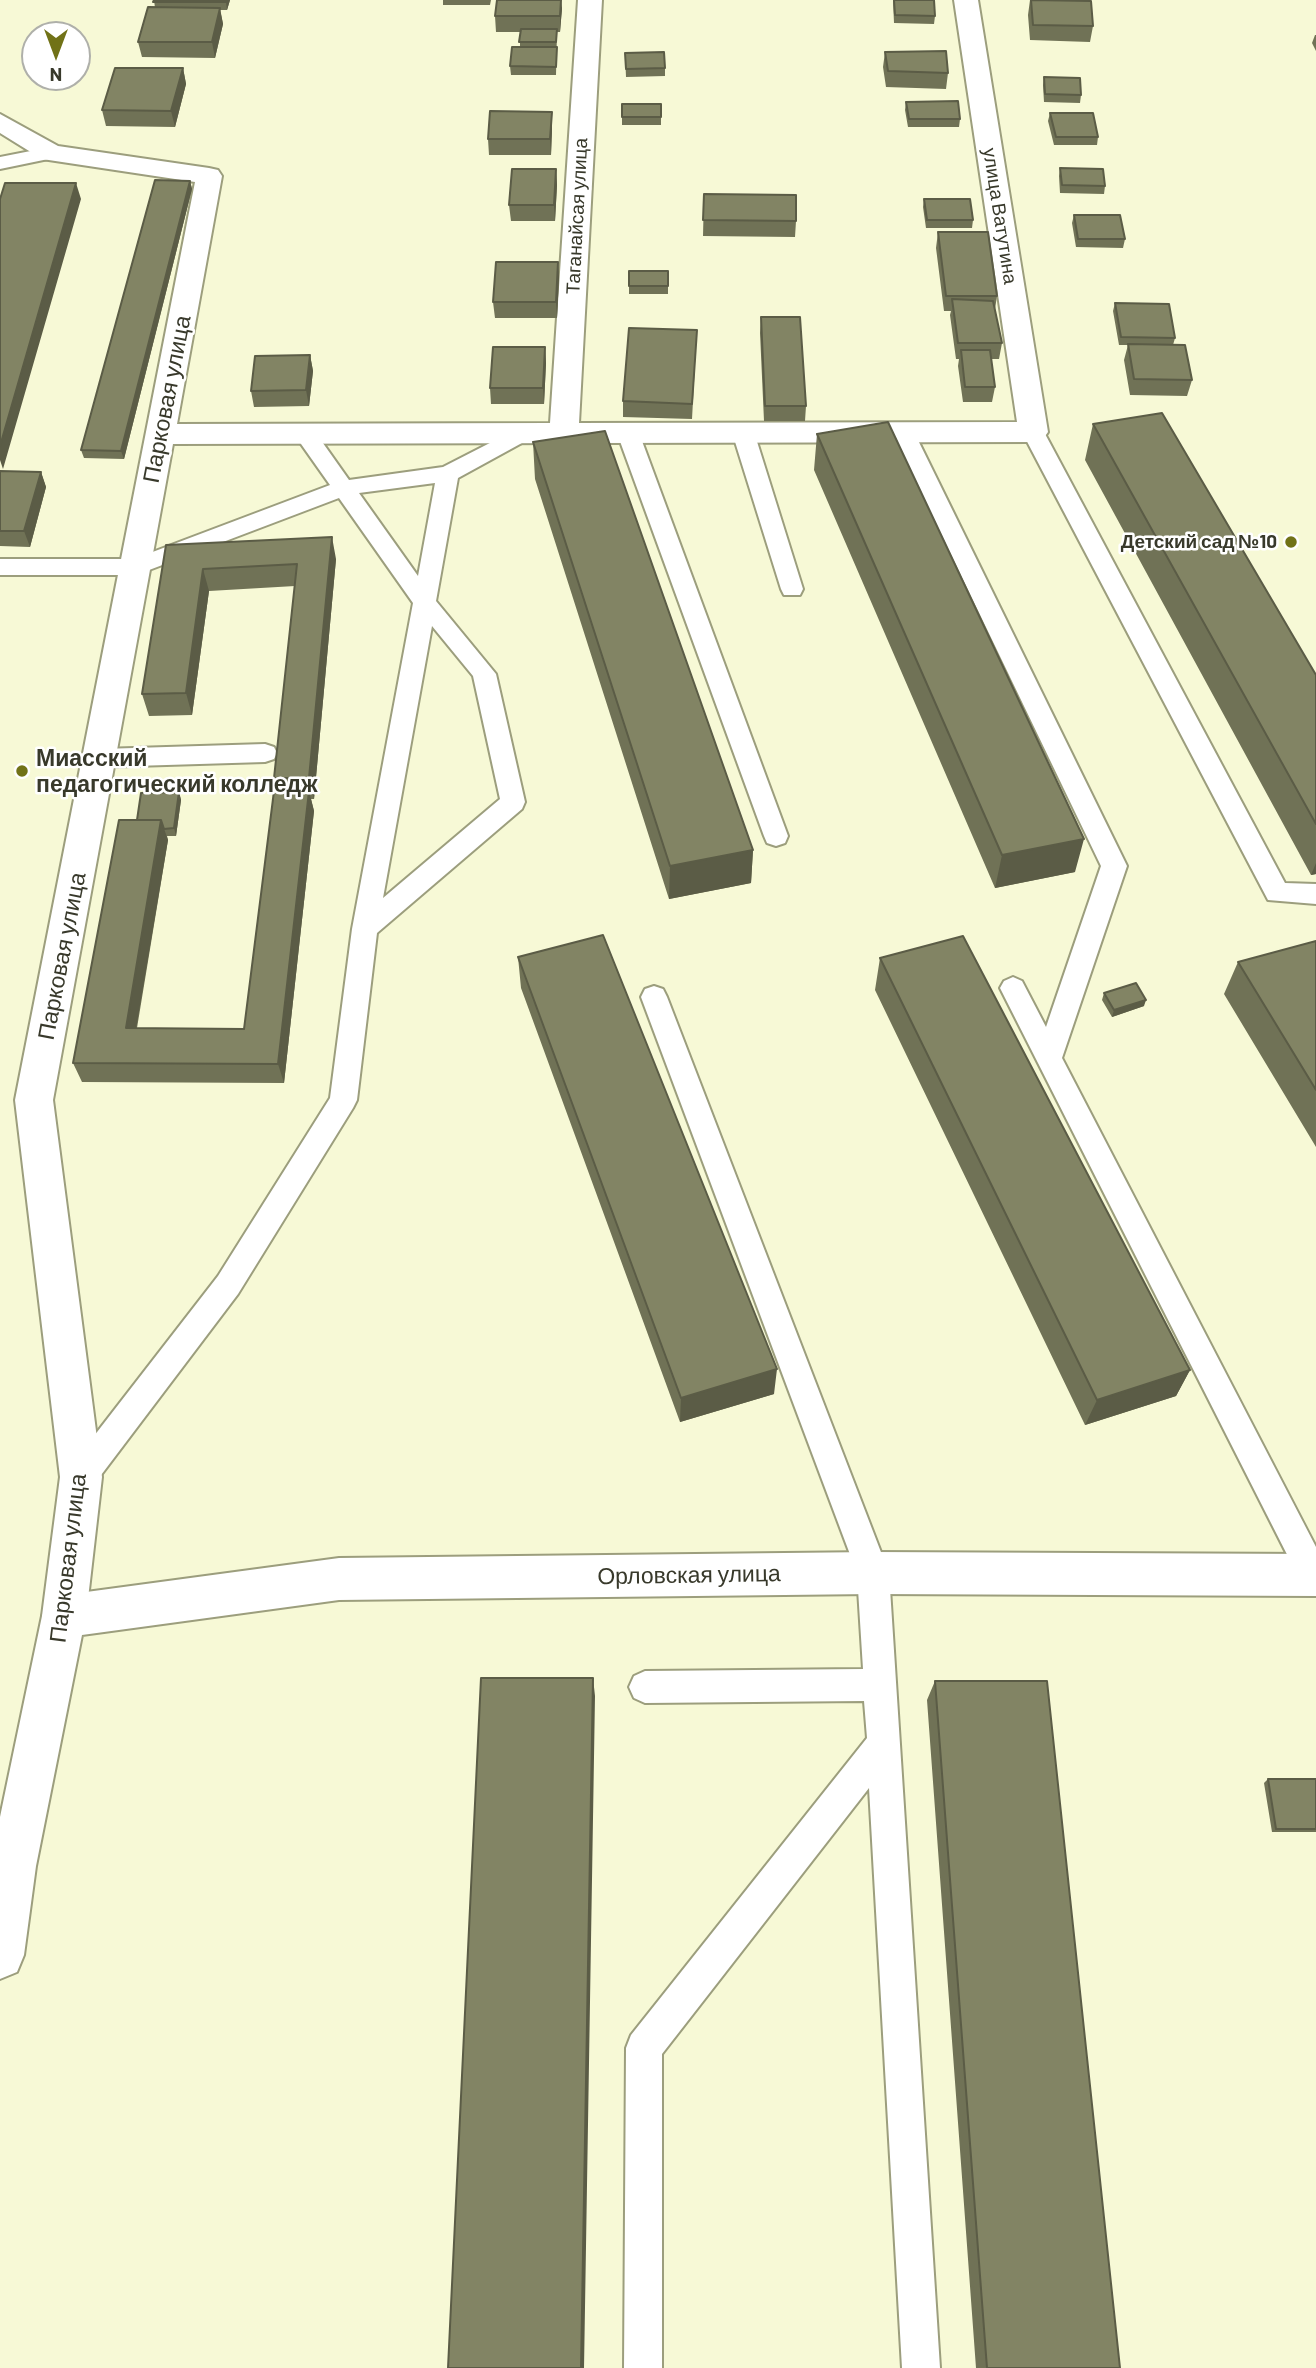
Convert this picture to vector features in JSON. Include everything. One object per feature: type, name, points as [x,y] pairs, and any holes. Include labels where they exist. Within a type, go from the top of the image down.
[{"type":"street","name":"Таганайсая улица","points":[[564,433],[590,0]]},
{"type":"street","name":"улица Ватутина","points":[[966,0],[1033,432]]},
{"type":"street","name":"Парковая улица","points":[[0,122],[51,153],[209,177],[34,1100],[81,1477],[64,1616],[13,1866],[0,1955]]},
{"type":"street","points":[[161,434],[1033,432]]},
{"type":"street","name":"Орловская улица","points":[[64,1616],[340,1579],[873,1573],[1316,1576]]},
{"type":"lane","points":[[0,163],[51,153]]},
{"type":"lane","points":[[743,432],[792,589]]},
{"type":"lane","points":[[902,432],[1114,866],[1049,1058]]},
{"type":"lane","points":[[1033,432],[1277,893],[1316,894]]},
{"type":"lane","points":[[0,567],[136,567],[344,488],[447,474],[523,433]]},
{"type":"lane","points":[[628,433],[776,836]]},
{"type":"lane","points":[[305,434],[426,604],[484,674],[513,802],[365,929]]},
{"type":"lane","points":[[81,1477],[228,1286],[343,1100],[365,929],[426,604],[447,474]]},
{"type":"lane","points":[[100,758],[265,753]]},
{"type":"lane","points":[[1013,988],[1316,1576]]},
{"type":"lane","points":[[654,997],[849,1503],[873,1573],[921,2368]]},
{"type":"lane","points":[[645,1687],[880,1685]]},
{"type":"lane","points":[[643,2368],[644,2048],[883,1744]]},
{"type":"building","points":[[226,0],[226,2],[153,2]]},
{"type":"building","points":[[497,0],[561,0],[560,16],[495,16]]},
{"type":"building","points":[[894,0],[934,0],[935,16],[895,15]]},
{"type":"building","points":[[1031,0],[1091,1],[1093,26],[1033,25]]},
{"type":"building","points":[[148,7],[220,8],[212,42],[138,42]]},
{"type":"building","points":[[521,29],[557,29],[556,42],[519,42]]},
{"type":"building","points":[[512,47],[557,47],[556,67],[510,66]]},
{"type":"building","points":[[946,51],[948,73],[888,71],[885,52]]},
{"type":"building","points":[[664,52],[665,68],[626,69],[625,53]]},
{"type":"building","points":[[115,68],[183,68],[171,111],[102,110]]},
{"type":"building","points":[[1044,77],[1080,78],[1081,95],[1045,94]]},
{"type":"building","points":[[958,101],[960,119],[909,119],[906,102]]},
{"type":"building","points":[[622,104],[661,104],[661,117],[622,117]]},
{"type":"building","points":[[490,111],[552,112],[550,139],[488,139]]},
{"type":"building","points":[[1050,113],[1093,113],[1098,137],[1056,137]]},
{"type":"building","points":[[1060,168],[1103,169],[1105,186],[1062,185]]},
{"type":"building","points":[[512,169],[556,169],[554,205],[509,205]]},
{"type":"building","points":[[155,180],[190,181],[121,451],[81,450]]},
{"type":"building","points":[[5,183],[76,183],[0,446],[0,199]]},
{"type":"building","points":[[704,194],[796,195],[796,221],[703,220]]},
{"type":"building","points":[[924,199],[970,199],[973,220],[927,220]]},
{"type":"building","points":[[1074,215],[1120,215],[1125,239],[1078,239]]},
{"type":"building","points":[[938,232],[988,232],[997,296],[946,296]]},
{"type":"building","points":[[496,262],[558,262],[556,302],[493,302]]},
{"type":"building","points":[[629,271],[668,271],[668,286],[629,286]]},
{"type":"building","points":[[952,299],[993,301],[1002,343],[958,343]]},
{"type":"building","points":[[1115,303],[1169,304],[1175,338],[1121,337]]},
{"type":"building","points":[[761,317],[800,317],[806,406],[765,406]]},
{"type":"building","points":[[629,328],[697,330],[692,404],[623,401]]},
{"type":"building","points":[[1128,344],[1185,345],[1192,380],[1134,379]]},
{"type":"building","points":[[493,347],[545,347],[543,388],[490,388]]},
{"type":"building","points":[[961,350],[990,350],[995,387],[965,387]]},
{"type":"building","points":[[310,355],[306,390],[251,391],[255,356]]},
{"type":"building","points":[[1162,413],[1316,675],[1316,824],[1093,424]]},
{"type":"building","points":[[888,422],[1084,839],[1002,855],[817,434]]},
{"type":"building","points":[[605,431],[753,850],[670,866],[533,442]]},
{"type":"building","points":[[0,471],[41,472],[24,531],[0,531]]},
{"type":"building","points":[[332,537],[309,778],[274,778],[297,564],[203,569],[186,693],[142,694],[166,545]]},
{"type":"building","points":[[274,791],[309,791],[278,1064],[73,1063],[119,820],[161,820],[126,1028],[244,1029]]},
{"type":"building","points":[[179,792],[174,828],[164,829],[161,820],[137,820],[141,793]]},
{"type":"building","points":[[603,935],[777,1369],[681,1398],[518,957]]},
{"type":"building","points":[[963,936],[1190,1370],[1097,1400],[880,958]]},
{"type":"building","points":[[1316,941],[1316,1090],[1238,962]]},
{"type":"building","points":[[1136,983],[1146,1000],[1114,1010],[1104,993]]},
{"type":"building","points":[[481,1678],[593,1678],[581,2368],[448,2368]]},
{"type":"building","points":[[935,1681],[1047,1681],[1120,2368],[987,2368]]},
{"type":"building","points":[[1268,1779],[1316,1779],[1316,1829],[1276,1829]]},
{"type":"place","name":"Детский сад №10","points":[[1291,542]]},
{"type":"place","name":"Миасский педагогический колледж","points":[[22,771]]}]
